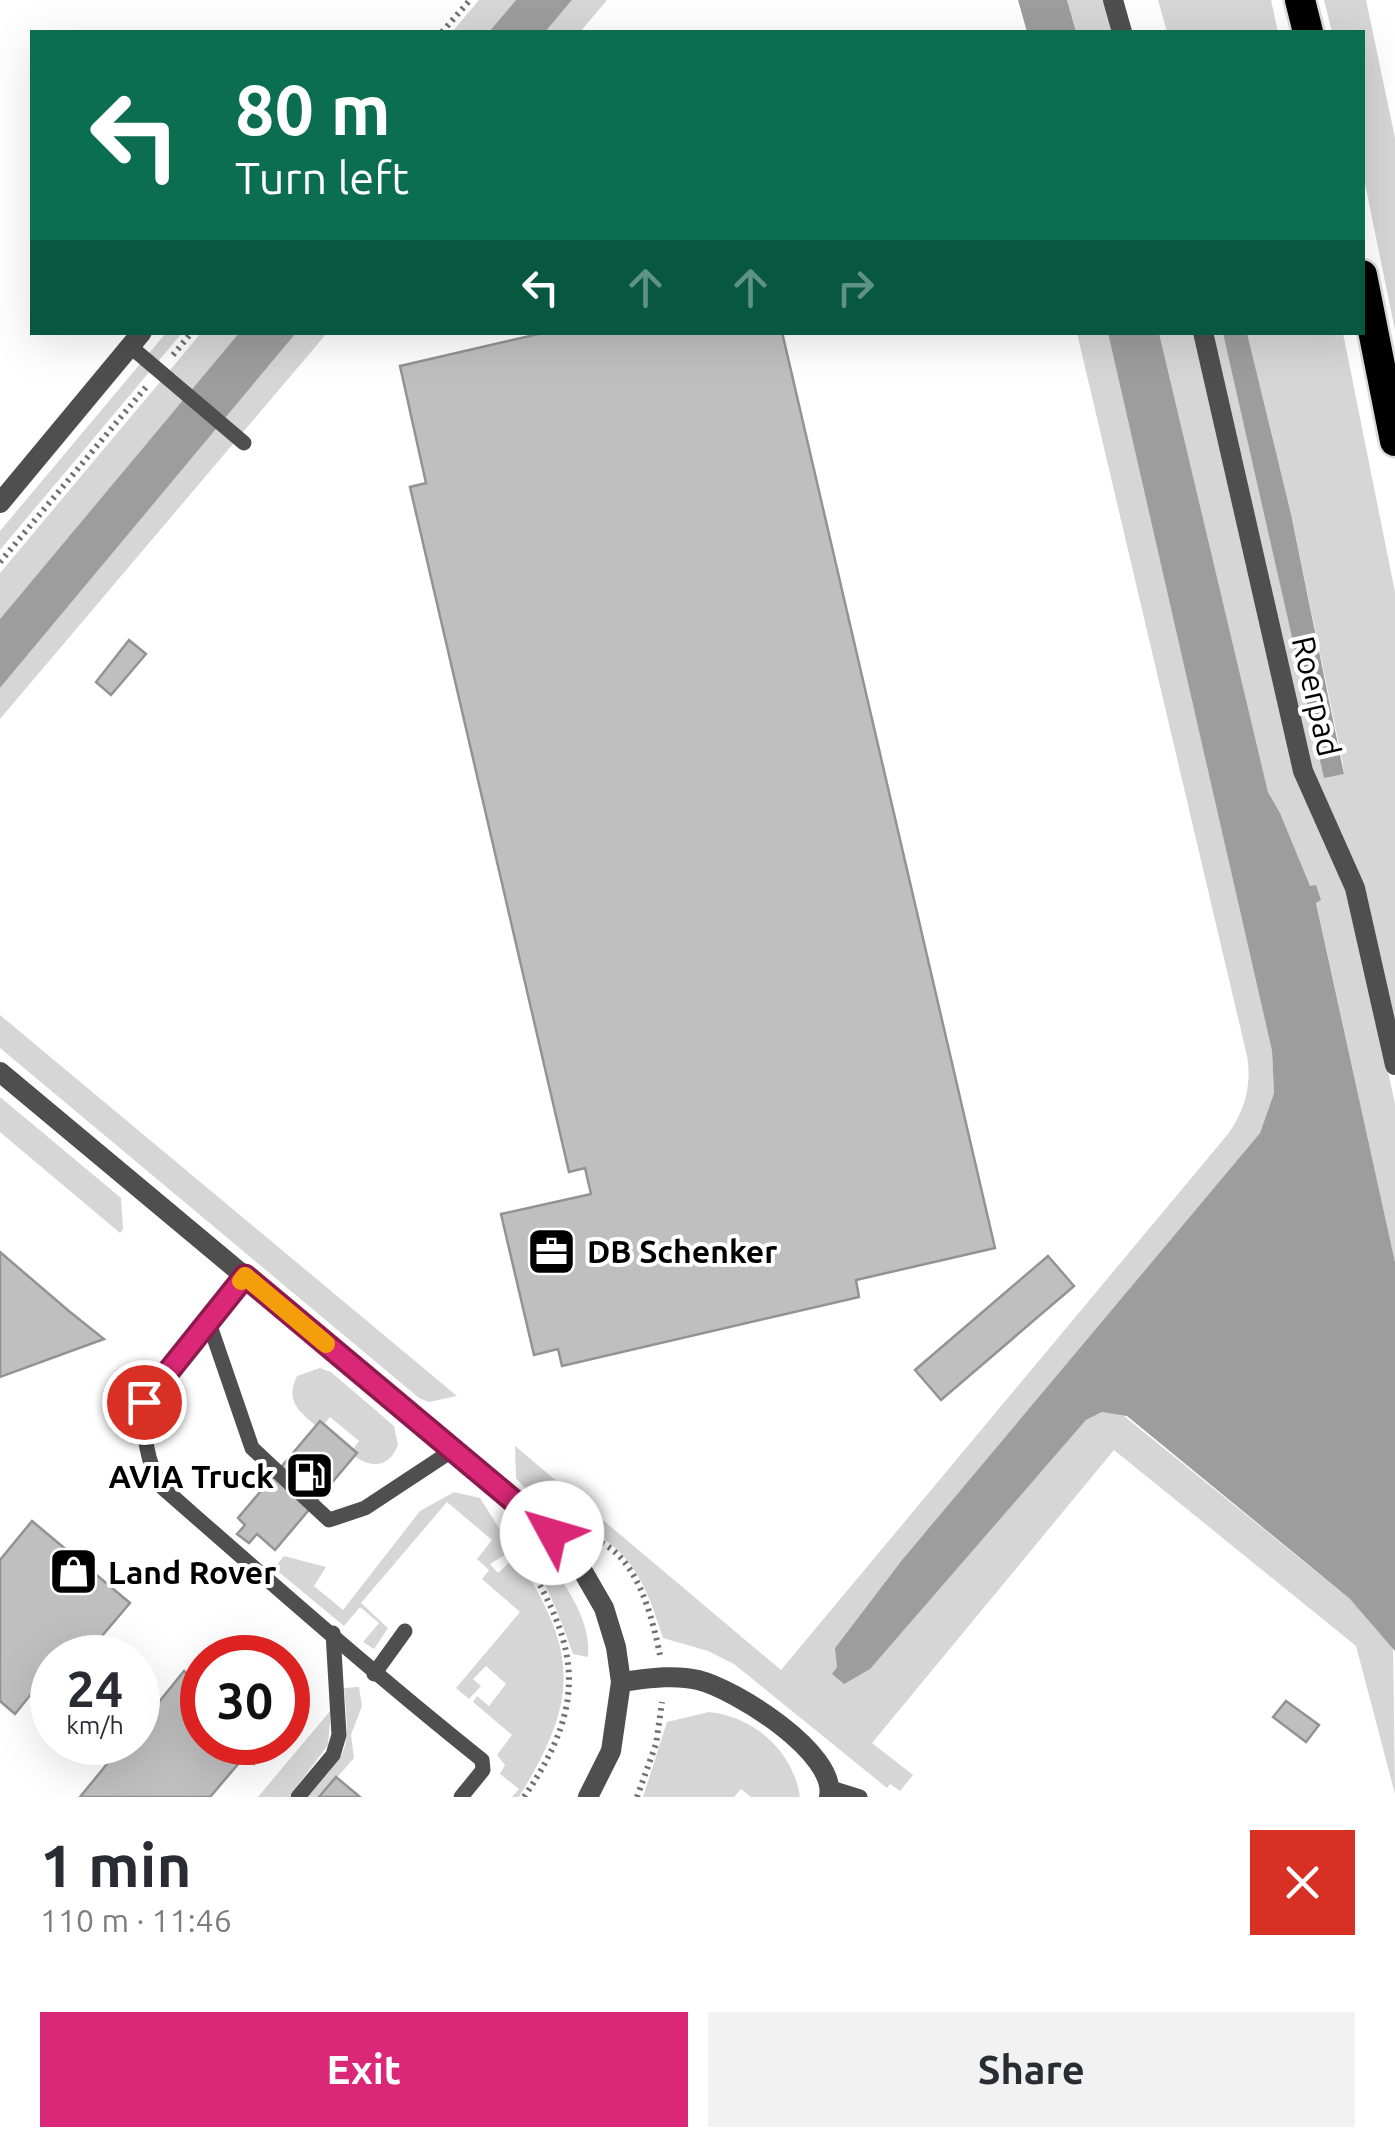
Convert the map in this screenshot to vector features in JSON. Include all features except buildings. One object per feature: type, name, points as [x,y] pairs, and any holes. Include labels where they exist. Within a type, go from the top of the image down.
[{"type":"highway","points":[[1300,0],[1308,30]]},
{"type":"highway","points":[[1365,289],[1395,441]]},
{"type":"street","points":[[1113,0],[1121,30]]},
{"type":"street","name":"Roerpad","points":[[1204,335],[1303,771],[1356,888],[1395,1065]]},
{"type":"street","points":[[0,503],[136,340]]},
{"type":"street","points":[[0,1072],[454,1450],[574,1556],[604,1608],[621,1682],[611,1752],[586,1795]]},
{"type":"street","points":[[621,1682],[664,1677],[696,1679],[750,1703],[808,1750],[822,1766],[830,1793]]},
{"type":"lane","points":[[136,340],[160,371],[244,442]]},
{"type":"lane","points":[[245,1276],[144,1402],[146,1451],[155,1476],[162,1488],[332,1633],[374,1674],[482,1760],[483,1770],[461,1797]]},
{"type":"lane","points":[[208,1320],[252,1448],[329,1520],[364,1508],[454,1450]]},
{"type":"lane","points":[[374,1674],[405,1631]]},
{"type":"lane","points":[[298,1797],[333,1755],[339,1735],[332,1633]]},
{"type":"lane","points":[[830,1793],[860,1797]]},
{"type":"path","points":[[444,30],[470,0]]},
{"type":"path","points":[[0,562],[190,335]]},
{"type":"path","points":[[507,1530],[550,1604],[566,1650],[571,1679],[568,1714],[551,1755],[524,1797]]},
{"type":"path","points":[[637,1797],[656,1744],[664,1677]]},
{"type":"shaded area","points":[[479,0],[516,0],[491,30],[454,30]]},
{"type":"shaded area","points":[[516,0],[572,0],[547,30],[491,30]]},
{"type":"shaded area","points":[[572,0],[607,0],[582,30],[547,30]]},
{"type":"shaded area","points":[[1018,0],[1067,0],[1075,30],[1026,30]]},
{"type":"shaded area","points":[[1067,0],[1105,0],[1113,30],[1075,30]]},
{"type":"shaded area","points":[[1158,0],[1271,0],[1278,30],[1166,30]]},
{"type":"shaded area","points":[[1324,0],[1366,0],[1395,138],[1395,330],[1365,184],[1365,30],[1332,30]]},
{"type":"shaded area","points":[[164,335],[180,335],[0,550],[0,531]]},
{"type":"shaded area","points":[[199,335],[237,335],[0,619],[0,573]]},
{"type":"shaded area","points":[[237,335],[294,335],[0,688],[0,619]]},
{"type":"shaded area","points":[[294,335],[325,335],[0,719],[0,688]]},
{"type":"shaded area","points":[[1077,335],[1108,335],[1272,1051],[1274,1093],[1260,1133],[902,1560],[835,1648],[870,1668],[1086,1420],[1102,1412],[1119,1412],[1350,1599],[1393,1644],[1395,1794],[1356,1646],[1114,1450],[872,1743],[913,1775],[900,1791],[890,1784],[887,1788],[734,1664],[708,1651],[663,1638],[635,1571],[617,1549],[535,1497],[516,1478],[515,1446],[781,1670],[1228,1134],[1246,1097],[1247,1056]]},
{"type":"shaded area","points":[[1108,335],[1159,335],[1268,792],[1310,886],[1316,885],[1321,900],[1316,903],[1395,1262],[1395,1651],[1350,1599],[1127,1416],[1102,1412],[1086,1420],[870,1669],[844,1684],[832,1674],[837,1667],[835,1648],[902,1560],[1260,1133],[1274,1093],[1272,1051]]},
{"type":"shaded area","points":[[1159,335],[1196,335],[1328,843],[1355,916],[1395,1104],[1395,1262],[1316,902],[1268,792]]},
{"type":"shaded area","points":[[1212,335],[1224,335],[1228,351],[1324,777],[1344,774],[1343,764],[1291,514],[1247,335],[1343,335],[1395,592],[1395,1021],[1367,896],[1311,769]]},
{"type":"shaded area","points":[[1223,335],[1247,335],[1291,514],[1344,774],[1324,778]]},
{"type":"shaded area","points":[[0,1015],[457,1396],[429,1402],[419,1398],[0,1048]]},
{"type":"shaded area","points":[[0,1097],[121,1198],[120,1233],[0,1132]]},
{"type":"shaded area","points":[[320,1368],[331,1372],[394,1426],[398,1445],[389,1459],[371,1464],[357,1458],[350,1453],[359,1441],[330,1417],[320,1429],[296,1406],[292,1393],[297,1376]]},
{"type":"shaded area","points":[[454,1492],[480,1498],[513,1550],[490,1564],[498,1573],[516,1556],[537,1590],[560,1649],[564,1676],[553,1732],[519,1797],[512,1797],[519,1789],[500,1774],[505,1765],[497,1755],[512,1735],[473,1702],[477,1696],[489,1706],[506,1684],[486,1666],[473,1679],[481,1686],[469,1699],[456,1688],[520,1612],[482,1579],[489,1570],[477,1559],[492,1540],[447,1502],[361,1603],[388,1628],[374,1649],[363,1642],[379,1623],[360,1607],[344,1626],[274,1568],[284,1556],[326,1567],[314,1586],[343,1610],[420,1511]]},
{"type":"shaded area","points":[[514,1526],[565,1585],[583,1622],[588,1657],[573,1654],[547,1589],[510,1529]]},
{"type":"shaded area","points":[[359,1687],[362,1706],[351,1735],[354,1758],[320,1797],[308,1797],[344,1748],[344,1688]]},
{"type":"shaded area","points":[[331,1710],[328,1745],[289,1797],[258,1797],[285,1765],[310,1765],[310,1735]]},
{"type":"shaded area","points":[[709,1712],[742,1721],[769,1739],[789,1765],[800,1797],[751,1797],[741,1789],[734,1797],[643,1797],[667,1722]]},
{"type":"slow traffic","points":[[241,1281],[245,1276],[326,1344]]},
{"type":"place","name":"DB Schenker","points":[[552,1251]]},
{"type":"place","name":"AVIA Truck","points":[[309,1476]]},
{"type":"place","name":"Land Rover","points":[[73,1572]]},
{"type":"route","points":[[144,1402],[245,1276],[552,1533]]}]
